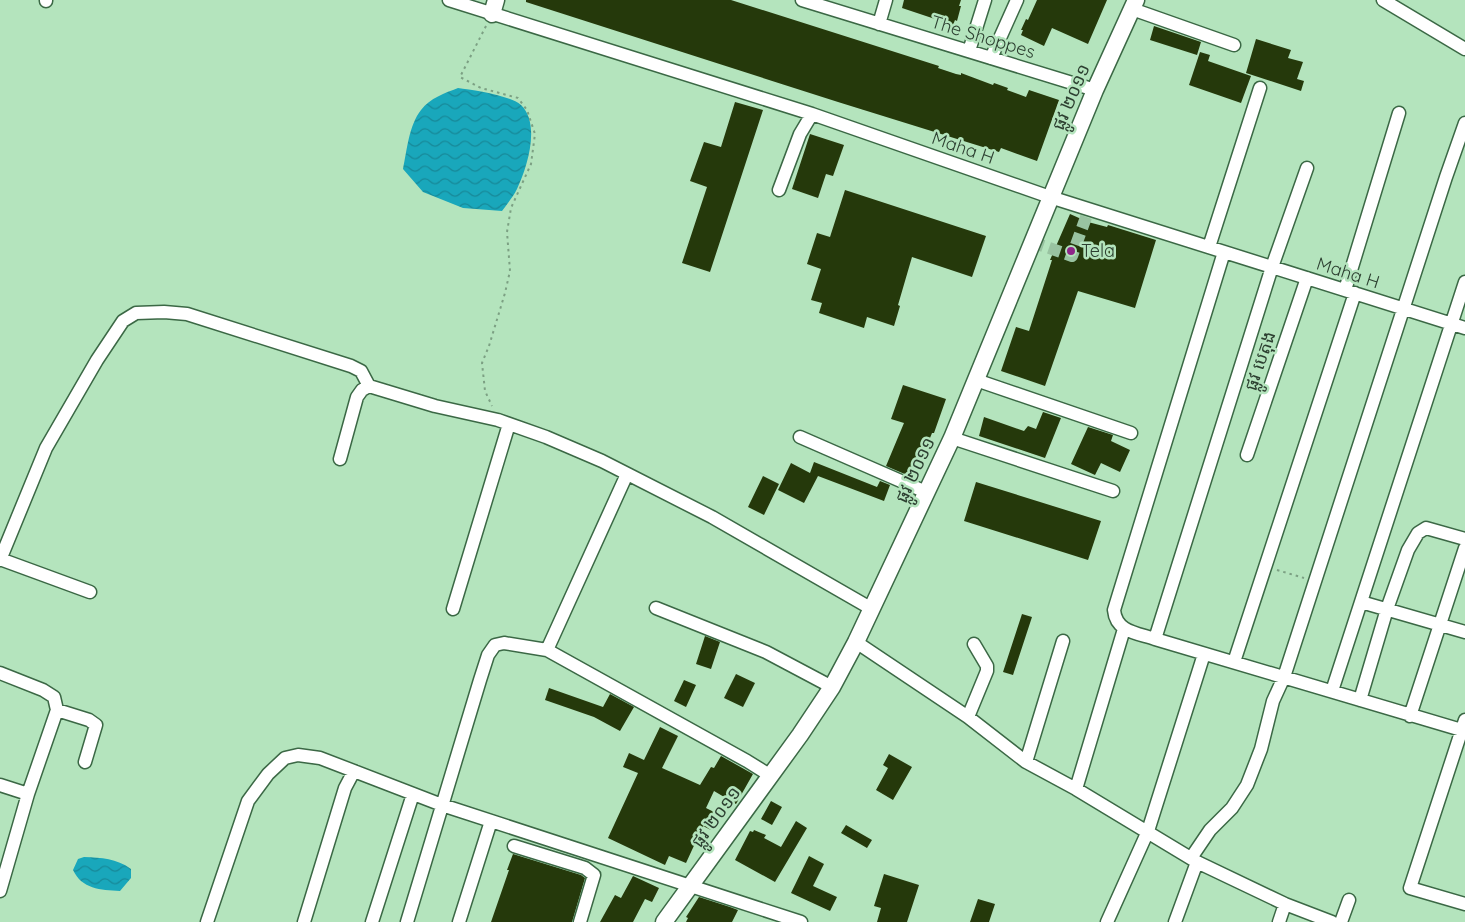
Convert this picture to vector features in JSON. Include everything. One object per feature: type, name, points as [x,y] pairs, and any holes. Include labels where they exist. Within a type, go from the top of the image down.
[{"type":"main road","name":"ផ្លូវ ២០១១","points":[[664,922],[771,776],[832,687],[856,642],[952,438],[1050,197],[1095,90],[1134,5]]},
{"type":"street","name":"Maha H","points":[[449,0],[494,7],[812,114],[1050,197],[1465,328]]},
{"type":"street","name":"The Shoppes","points":[[802,0],[1095,90]]},
{"type":"street","points":[[879,24],[886,0]]},
{"type":"street","points":[[968,51],[985,0]]},
{"type":"street","points":[[991,58],[1018,0]]},
{"type":"street","points":[[1383,0],[1465,49]]},
{"type":"street","points":[[1134,5],[1234,45]]},
{"type":"street","points":[[1209,247],[1260,88]]},
{"type":"street","points":[[1234,662],[1350,292],[1399,113]]},
{"type":"street","points":[[779,190],[800,134],[812,114]]},
{"type":"street","points":[[1175,922],[1194,860],[1210,830],[1232,808],[1247,785],[1261,749],[1273,702],[1284,677],[1465,123]]},
{"type":"street","points":[[1155,639],[1272,267],[1307,168]]},
{"type":"street","points":[[1224,252],[1114,610],[1115,620],[1124,629],[1155,639],[1410,716],[1464,727],[1410,888],[1464,900]]},
{"type":"street","name":"ផ្លូវ បេតុង","points":[[1247,455],[1307,278]]},
{"type":"street","points":[[1332,691],[1465,282]]},
{"type":"street","points":[[90,592],[0,559],[46,448],[102,352],[124,321],[136,313],[164,312],[187,314],[351,366],[361,371],[369,386],[435,406],[504,422],[576,450],[712,517],[872,609]]},
{"type":"street","points":[[976,380],[1131,433]]},
{"type":"street","points":[[340,459],[357,397],[362,390],[369,386]]},
{"type":"street","points":[[453,609],[504,422]]},
{"type":"street","points":[[800,437],[926,492]]},
{"type":"street","points":[[952,438],[1113,491]]},
{"type":"street","points":[[547,650],[627,474]]},
{"type":"street","points":[[1360,700],[1387,610],[1408,550],[1418,533],[1426,528],[1465,539]]},
{"type":"street","points":[[1410,716],[1465,548]]},
{"type":"street","points":[[1361,602],[1465,632]]},
{"type":"street","points":[[656,608],[766,652],[832,687]]},
{"type":"street","points":[[1076,788],[1124,629]]},
{"type":"street","points":[[1026,762],[1063,641]]},
{"type":"street","points":[[856,642],[968,716],[1026,762],[1076,788],[1194,860],[1285,904],[1332,922]]},
{"type":"street","points":[[407,922],[488,655],[495,645],[504,643],[547,650],[771,776]]},
{"type":"street","points":[[968,716],[987,671],[987,666],[974,644]]},
{"type":"street","points":[[1107,922],[1148,831],[1204,654]]},
{"type":"street","points":[[0,673],[42,690],[54,697],[57,710],[28,794],[1,886]]},
{"type":"street","points":[[57,710],[89,720],[96,725],[85,762]]},
{"type":"street","points":[[207,922],[248,801],[268,774],[284,758],[298,755],[320,758],[442,805],[801,922]]},
{"type":"street","points":[[304,922],[345,788],[354,771]]},
{"type":"street","points":[[0,784],[28,794]]},
{"type":"street","points":[[372,922],[413,794]]},
{"type":"street","points":[[459,922],[491,821]]},
{"type":"street","points":[[514,846],[585,868],[594,875],[580,922]]},
{"type":"street","points":[[1341,922],[1349,900]]},
{"type":"street","points":[[1279,922],[1285,904]]},
{"type":"path","points":[[494,7],[460,77],[481,88],[518,98],[527,110],[535,134],[531,164],[511,208],[507,232],[510,272],[506,294],[482,363],[485,391],[504,422]]},
{"type":"path","points":[[1265,567],[1314,581]]},
{"type":"water","points":[[458,88],[508,98],[521,105],[527,113],[531,134],[525,170],[512,198],[502,211],[463,208],[423,192],[403,169],[411,130],[421,110],[433,99]]},
{"type":"water","points":[[84,857],[103,858],[125,865],[131,869],[131,878],[120,891],[99,889],[87,885],[81,881],[73,870],[78,859]]},
{"type":"building","points":[[526,0],[731,0],[939,66],[938,68],[956,74],[961,75],[961,73],[993,85],[994,83],[1026,97],[1029,90],[1059,100],[1037,161],[1001,148],[999,152],[838,102],[526,2]]},
{"type":"building","points":[[904,0],[961,0],[959,6],[961,6],[957,21],[955,20],[953,25],[902,8]]},
{"type":"building","points":[[1037,0],[1107,0],[1088,44],[1052,28],[1044,46],[1021,35],[1026,19],[1028,20]]},
{"type":"building","points":[[1154,26],[1201,42],[1197,55],[1150,40]]},
{"type":"building","points":[[1256,39],[1291,50],[1288,58],[1303,62],[1297,79],[1304,81],[1301,91],[1246,73]]},
{"type":"building","points":[[1200,52],[1210,55],[1208,61],[1251,76],[1241,103],[1189,85]]},
{"type":"building","points":[[735,102],[763,110],[710,272],[682,263],[707,187],[690,181],[704,142],[721,147]]},
{"type":"building","points":[[810,134],[844,145],[833,176],[826,174],[818,198],[792,189]]},
{"type":"building","points":[[845,190],[986,236],[972,277],[912,257],[894,326],[867,317],[864,328],[819,313],[822,303],[811,300],[821,269],[807,264],[817,233],[830,237]]},
{"type":"building","points":[[1070,214],[1088,222],[1107,227],[1108,225],[1156,240],[1135,308],[1078,291],[1045,386],[1001,371],[1016,327],[1029,331],[1052,260],[1050,260]]},
{"type":"building","points":[[903,385],[946,399],[934,433],[932,433],[914,478],[886,466],[904,423],[891,419]]},
{"type":"building","points":[[1043,412],[1061,418],[1045,458],[979,436],[984,417],[1024,431],[1028,426],[1036,429]]},
{"type":"building","points":[[1088,427],[1113,435],[1111,441],[1130,450],[1120,472],[1101,463],[1095,475],[1071,464]]},
{"type":"building","points":[[814,462],[877,487],[880,481],[890,485],[884,501],[818,476],[804,503],[778,490],[791,463],[810,473]]},
{"type":"building","points":[[763,476],[779,484],[764,515],[748,507]]},
{"type":"building","points":[[976,482],[1101,521],[1088,560],[964,521]]},
{"type":"building","points":[[1022,614],[1032,617],[1013,675],[1003,672]]},
{"type":"building","points":[[705,636],[720,642],[711,669],[696,664]]},
{"type":"building","points":[[736,674],[755,683],[743,707],[724,698]]},
{"type":"building","points":[[684,680],[696,685],[686,707],[674,701]]},
{"type":"building","points":[[549,688],[603,707],[610,694],[634,707],[620,731],[594,717],[545,700]]},
{"type":"building","points":[[660,727],[678,736],[662,768],[700,785],[711,767],[714,768],[721,756],[753,774],[736,804],[714,791],[706,808],[718,814],[711,830],[703,826],[686,863],[669,856],[665,865],[608,838],[638,773],[623,767],[629,753],[644,760]]},
{"type":"building","points":[[889,754],[912,767],[893,800],[876,790],[888,768],[883,765]]},
{"type":"building","points":[[771,801],[782,807],[772,825],[761,819]]},
{"type":"building","points":[[796,821],[807,828],[775,882],[735,860],[750,831],[753,832],[754,830],[766,835],[764,838],[781,847]]},
{"type":"building","points":[[846,825],[872,840],[867,848],[841,833]]},
{"type":"building","points":[[513,854],[581,875],[585,878],[572,922],[491,922]]},
{"type":"building","points":[[809,856],[824,864],[813,886],[837,897],[830,911],[791,893]]},
{"type":"building","points":[[884,874],[919,885],[907,922],[877,922],[881,908],[874,906]]},
{"type":"building","points":[[633,876],[659,888],[652,902],[645,899],[633,922],[600,922],[615,895],[621,898]]},
{"type":"building","points":[[699,897],[738,910],[732,922],[686,922],[688,918],[686,917]]},
{"type":"building","points":[[978,899],[995,904],[989,922],[970,922]]},
{"type":"tunnel","points":[[1032,242],[1072,256],[1089,209]]},
{"type":"place","name":"Tela","points":[[1071,251]]}]
